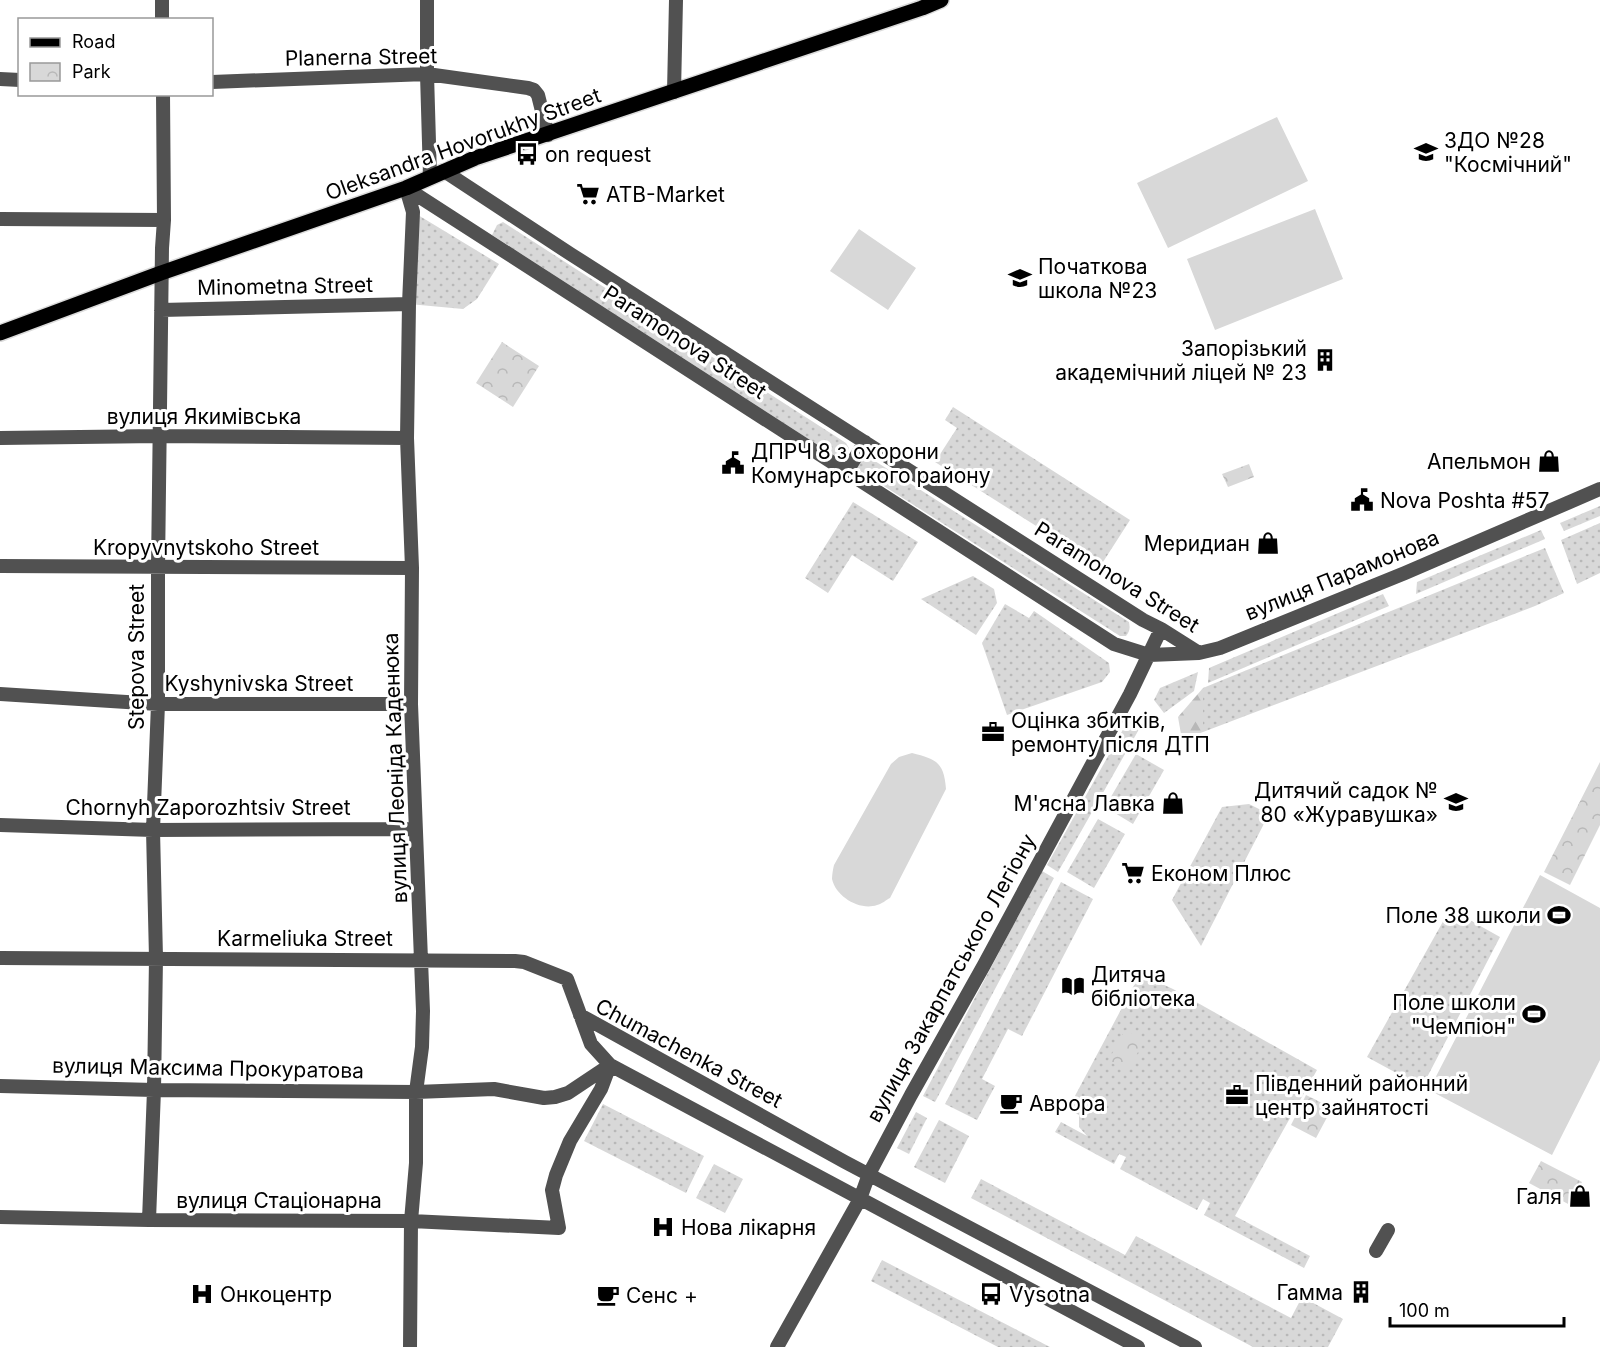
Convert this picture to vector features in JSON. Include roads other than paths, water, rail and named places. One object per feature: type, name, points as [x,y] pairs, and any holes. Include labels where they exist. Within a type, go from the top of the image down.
[{"type":"main road","name":"Oleksandra Hovorukhy Street","points":[[0,333],[161,273],[406,188],[475,158],[675,92],[922,4],[941,0]]},
{"type":"street","points":[[162,0],[162,18]]},
{"type":"street","points":[[427,0],[427,74],[437,174]]},
{"type":"street","points":[[675,92],[676,0]]},
{"type":"street","name":"Planerna Street","points":[[213,82],[427,74],[534,90],[538,95],[548,135]]},
{"type":"street","points":[[0,80],[18,80]]},
{"type":"street","name":"Stepova Street","points":[[149,1220],[156,958],[153,830],[158,704],[161,273],[164,220],[163,96]]},
{"type":"street","name":"Paramonova Street","points":[[437,174],[572,255],[1143,620],[1199,653]]},
{"type":"street","name":"Paramonova Street","points":[[406,188],[1114,644],[1149,655],[1199,653]]},
{"type":"street","name":"вулиця Леоніда Каденюка","points":[[406,188],[413,212],[407,438],[412,568],[411,704],[422,959],[422,1047],[416,1092],[416,1163],[411,1221],[410,1347]]},
{"type":"street","points":[[0,219],[164,220]]},
{"type":"street","name":"Minometna Street","points":[[161,310],[409,304]]},
{"type":"street","name":"вулиця Якимівська","points":[[0,438],[159,436],[407,438]]},
{"type":"street","points":[[847,471],[864,442]]},
{"type":"street","name":"вулиця Парамонова","points":[[1199,653],[1220,648],[1378,584],[1600,489]]},
{"type":"street","name":"Kropyvnytskoho Street","points":[[0,567],[412,568]]},
{"type":"street","name":"вулиця Закарпатського Легіону","points":[[777,1347],[860,1199],[869,1174],[1125,704],[1161,629]]},
{"type":"street","name":"Kyshynivska Street","points":[[0,694],[158,704],[411,704]]},
{"type":"street","name":"Chornyh Zaporozhtsiv Street","points":[[0,825],[153,830],[415,829]]},
{"type":"street","name":"Karmeliuka Street","points":[[0,958],[422,959],[524,962],[567,979],[580,1015]]},
{"type":"street","name":"Chumachenka Street","points":[[580,1015],[869,1174],[1195,1347]]},
{"type":"street","name":"Chumachenka Street","points":[[580,1015],[591,1044],[610,1065],[1138,1347]]},
{"type":"street","name":"вулиця Максима Прокуратова","points":[[0,1086],[416,1092],[494,1089],[544,1098],[568,1093],[610,1065]]},
{"type":"street","name":"вулиця Стаціонарна","points":[[0,1216],[149,1220],[411,1221],[558,1228],[552,1190],[556,1175],[570,1141],[602,1089],[610,1065]]},
{"type":"street","points":[[1376,1251],[1388,1230]]},
{"type":"place","name":"ЗДО №28 \"Космічний\"","points":[[1426,152]]},
{"type":"place","name":"on request","points":[[527,154]]},
{"type":"place","name":"ATB-Market","points":[[588,194]]},
{"type":"place","name":"Початкова школа №23","points":[[1020,278]]},
{"type":"place","name":"Запорізький академічний ліцей № 23","points":[[1325,360]]},
{"type":"place","name":"Апельмон","points":[[1549,461]]},
{"type":"place","name":"ДПРЧ 8 з охорони Комунарського району","points":[[733,463]]},
{"type":"place","name":"Nova Poshta #57","points":[[1362,500]]},
{"type":"place","name":"Меридиан","points":[[1268,543]]},
{"type":"place","name":"Оцінка збитків, ремонту після ДТП","points":[[993,732]]},
{"type":"place","name":"Дитячий садок № 80 «Журавушка»","points":[[1456,802]]},
{"type":"place","name":"М'ясна Лавка","points":[[1173,803]]},
{"type":"place","name":"Економ Плюс","points":[[1133,873]]},
{"type":"place","name":"Поле 38 школи","points":[[1559,915]]},
{"type":"place","name":"Дитяча бібліотека","points":[[1073,986]]},
{"type":"place","name":"Поле школи \"Чемпіон\"","points":[[1534,1014]]},
{"type":"place","name":"Південний районний центр зайнятості","points":[[1237,1095]]},
{"type":"place","name":"Аврора","points":[[1011,1103]]},
{"type":"place","name":"Галя","points":[[1580,1196]]},
{"type":"place","name":"Нова лікарня","points":[[663,1227]]},
{"type":"place","name":"Гамма","points":[[1361,1292]]},
{"type":"place","name":"Онкоцентр","points":[[202,1294]]},
{"type":"place","name":"Vysotna","points":[[991,1294]]},
{"type":"place","name":"Сенс +","points":[[608,1295]]}]
